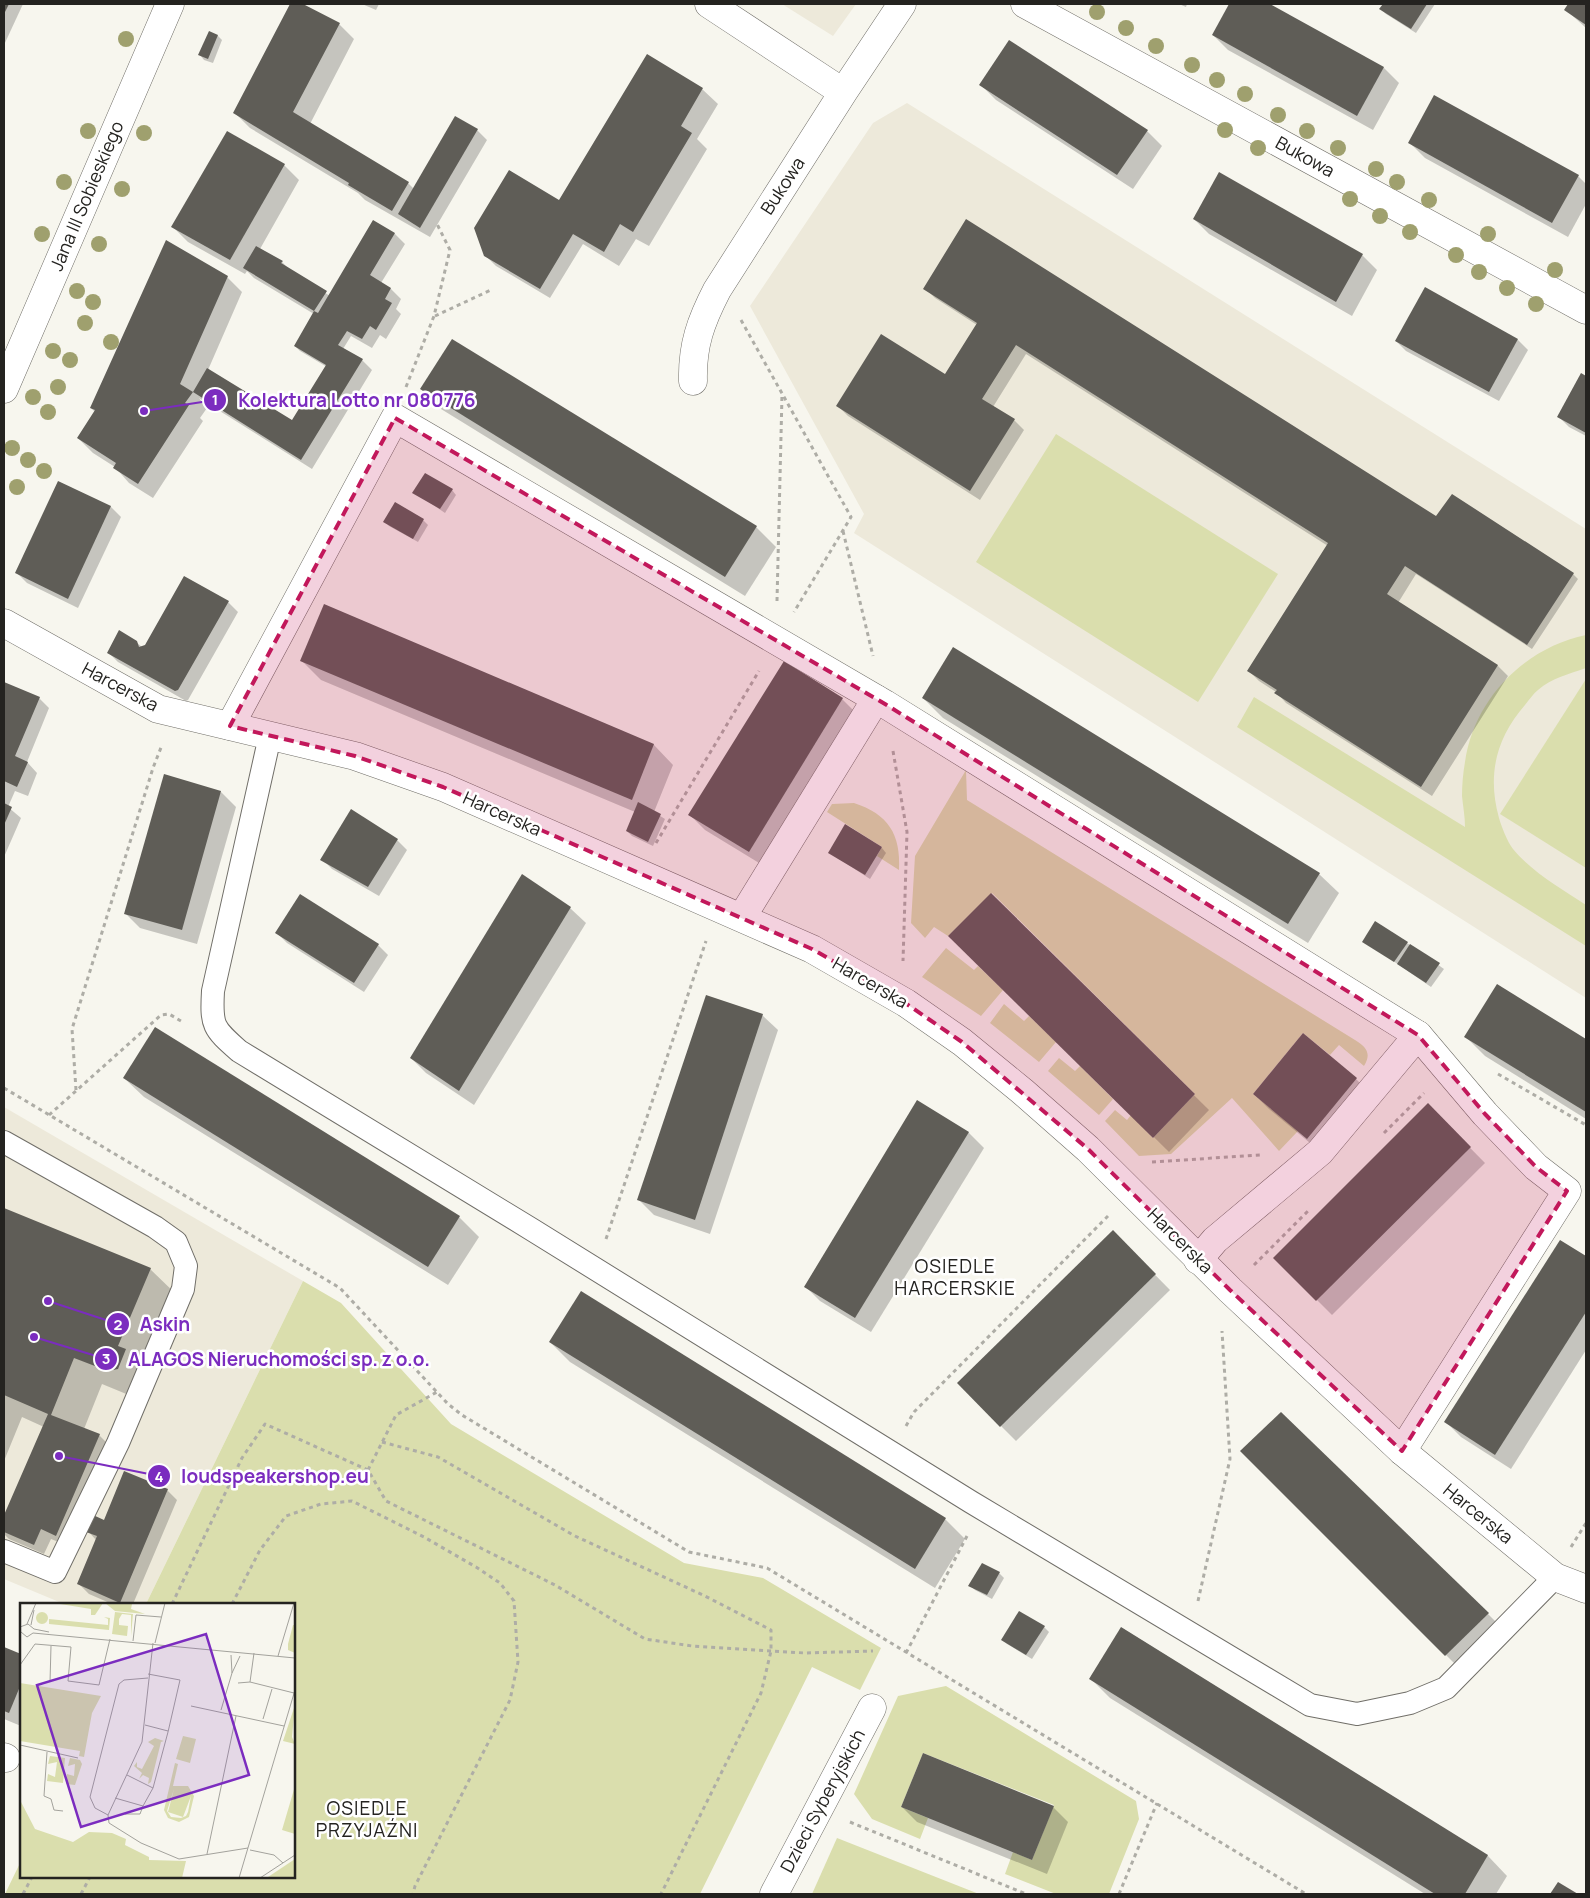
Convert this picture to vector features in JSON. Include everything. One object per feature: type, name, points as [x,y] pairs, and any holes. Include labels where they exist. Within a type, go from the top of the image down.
[{"type":"street","name":"Jana III Sobieskiego","points":[[4,389],[170,4]]},
{"type":"street","points":[[709,4],[832,85]]},
{"type":"street","name":"Bukowa","points":[[693,380],[693,360],[698,334],[706,311],[717,290],[902,4]]},
{"type":"street","name":"Bukowa","points":[[1025,4],[1586,310]]},
{"type":"street","points":[[230,726],[394,418],[876,699],[1418,1035],[1485,1114],[1536,1167],[1577,1198],[1402,1451]]},
{"type":"street","name":"Harcerska","points":[[4,623],[158,709],[355,756],[443,787],[812,949],[906,1003],[962,1042],[1088,1149],[1198,1260],[1402,1451],[1555,1577],[1586,1589]]},
{"type":"street","points":[[742,917],[876,699]]},
{"type":"street","points":[[1198,1260],[1215,1240],[1320,1152],[1418,1035]]},
{"type":"street","name":"Dzieci Syberyjskich","points":[[774,1894],[872,1708]]},
{"type":"lane","points":[[270,736],[212,991],[211,1015],[219,1034],[239,1052],[892,1452],[1310,1705],[1357,1714],[1410,1703],[1446,1688],[1555,1577]]},
{"type":"lane","points":[[4,1142],[155,1227],[176,1242],[186,1266],[183,1289],[118,1443],[55,1572],[4,1551]]},
{"type":"path","points":[[394,418],[434,316],[450,250],[437,224]]},
{"type":"path","points":[[434,316],[493,289]]},
{"type":"path","points":[[652,850],[851,517],[740,317]]},
{"type":"path","points":[[776,642],[782,393]]},
{"type":"path","points":[[76,1090],[72,1028],[152,768],[163,741]]},
{"type":"path","points":[[593,1268],[609,1233],[707,939]]},
{"type":"path","points":[[1378,1139],[1448,1069]]},
{"type":"path","points":[[1492,1070],[1586,1125]]},
{"type":"path","points":[[4,1088],[340,1288],[437,1392],[462,1415],[689,1552],[767,1568],[1306,1894]]},
{"type":"path","points":[[1146,1162],[1262,1155]]},
{"type":"path","points":[[1254,1265],[1309,1209]]},
{"type":"path","points":[[892,1452],[914,1412],[1108,1215]]},
{"type":"path","points":[[1191,1633],[1230,1458],[1221,1322]]},
{"type":"path","points":[[368,1470],[396,1415],[437,1392]]},
{"type":"path","points":[[172,1603],[242,1458],[265,1424],[368,1470],[386,1501],[555,1585],[645,1639],[692,1646],[805,1654],[873,1651]]},
{"type":"path","points":[[382,1442],[438,1457],[574,1536],[705,1596],[771,1630],[771,1651],[761,1693],[661,1894]]},
{"type":"path","points":[[233,1603],[260,1550],[286,1516],[321,1504],[352,1501],[424,1537],[476,1567],[500,1583],[514,1601],[518,1662],[510,1700],[415,1886],[413,1894]]},
{"type":"path","points":[[1571,1548],[1586,1522]]},
{"type":"path","points":[[906,1653],[970,1531]]},
{"type":"path","points":[[1119,1894],[1157,1803]]},
{"type":"path","points":[[846,1821],[1026,1894]]},
{"type":"path","points":[[23,1894],[31,1878]]},
{"type":"path","points":[[81,1894],[89,1878]]},
{"type":"highlighted area","points":[[395,418],[885,704],[1418,1035],[1485,1114],[1536,1167],[1567,1191],[1402,1451],[1230,1290],[1088,1149],[962,1042],[895,996],[812,949],[443,787],[355,756],[230,726]]},
{"type":"shaded area","points":[[782,4],[856,4],[833,36]]},
{"type":"shaded area","points":[[907,103],[1586,529],[1586,998],[854,533],[864,514],[750,306],[873,123]]},
{"type":"shaded area","points":[[4,1107],[303,1281],[146,1603],[62,1603],[4,1579]]},
{"type":"green space","points":[[1056,434],[1278,574],[1198,702],[976,562]]},
{"type":"green space","points":[[1586,635],[1586,668],[1555,679],[1543,686],[1531,697],[1507,731],[1497,758],[1494,772],[1494,787],[1499,818],[1513,849],[1538,873],[1586,905],[1586,946],[1237,727],[1254,697],[1465,827],[1462,796],[1465,762],[1470,739],[1479,717],[1491,698],[1523,664],[1542,651]]},
{"type":"green space","points":[[1586,679],[1586,868],[1500,814]]},
{"type":"green space","points":[[966,770],[967,800],[1359,1043],[1368,1054],[1364,1066],[1339,1045],[1330,1055],[1303,1033],[1253,1094],[1298,1131],[1279,1151],[1232,1098],[1171,1154],[1139,1156],[1105,1121],[1115,1110],[1127,1120],[1131,1115],[1153,1138],[1195,1094],[992,893],[948,936],[934,927],[925,938],[911,923],[915,856]]},
{"type":"green space","points":[[854,803],[876,813],[890,827],[898,846],[899,870],[877,856],[882,847],[827,812],[832,804]]},
{"type":"green space","points":[[946,948],[974,970],[978,966],[1003,990],[981,1016],[922,977]]},
{"type":"green space","points":[[1004,1004],[1024,1021],[1029,1016],[1056,1042],[1039,1062],[990,1023]]},
{"type":"green space","points":[[1059,1058],[1075,1071],[1080,1066],[1113,1099],[1099,1115],[1048,1071]]},
{"type":"green space","points":[[303,1281],[341,1303],[451,1424],[684,1563],[763,1578],[881,1648],[860,1690],[812,1667],[700,1894],[5,1894],[20,1863],[20,1878],[295,1878],[295,1603],[146,1603]]},
{"type":"green space","points":[[946,1686],[1136,1801],[1139,1819],[1109,1894],[1056,1894],[1005,1874],[1013,1852],[1032,1860],[1054,1805],[923,1753],[901,1807],[928,1818],[920,1839],[872,1819],[854,1794],[898,1696]]},
{"type":"green space","points":[[837,1838],[979,1894],[812,1894]]},
{"type":"building","points":[[4,4],[9,4],[4,14]]},
{"type":"building","points":[[290,4],[303,4],[340,23],[293,112],[409,182],[392,211],[233,113]]},
{"type":"building","points":[[1229,4],[1270,4],[1384,67],[1357,116],[1212,35]]},
{"type":"building","points":[[1383,4],[1427,4],[1411,29],[1379,9]]},
{"type":"building","points":[[1568,4],[1586,4],[1586,25],[1564,10]]},
{"type":"building","points":[[209,31],[218,35],[208,59],[198,55]]},
{"type":"building","points":[[1009,40],[1148,130],[1117,175],[979,85]]},
{"type":"building","points":[[647,54],[703,88],[681,126],[692,133],[633,232],[620,224],[604,252],[573,234],[540,289],[484,256],[474,228],[509,170],[559,200]]},
{"type":"building","points":[[1434,95],[1579,175],[1552,223],[1408,143]]},
{"type":"building","points":[[455,116],[478,129],[420,228],[398,214]]},
{"type":"building","points":[[227,131],[285,164],[230,260],[171,227]]},
{"type":"building","points":[[1219,172],[1363,254],[1336,302],[1193,219]]},
{"type":"building","points":[[966,219],[1436,516],[1452,494],[1574,573],[1527,645],[1405,566],[1387,594],[1498,665],[1421,787],[1274,693],[1277,690],[1247,671],[1328,543],[1016,345],[982,399],[1015,419],[970,491],[836,406],[881,334],[945,374],[977,323],[923,289]]},
{"type":"building","points":[[373,220],[395,233],[370,275],[391,288],[385,299],[392,303],[376,330],[370,326],[362,339],[347,331],[338,345],[363,359],[301,460],[193,392],[207,368],[292,420],[326,365],[294,346],[314,311],[318,313]]},
{"type":"building","points":[[166,240],[228,276],[180,384],[193,392],[185,403],[189,405],[138,484],[113,468],[116,463],[77,438],[95,410],[90,408]]},
{"type":"building","points":[[256,246],[283,261],[281,263],[327,291],[314,311],[243,268]]},
{"type":"building","points":[[1425,287],[1518,339],[1489,392],[1395,341]]},
{"type":"building","points":[[452,339],[757,526],[725,577],[420,389]]},
{"type":"building","points":[[1581,373],[1586,376],[1586,433],[1557,417]]},
{"type":"building","points":[[425,473],[453,489],[440,509],[412,493]]},
{"type":"building","points":[[58,481],[111,506],[68,599],[15,573]]},
{"type":"building","points":[[395,502],[424,519],[413,539],[383,522]]},
{"type":"building","points":[[184,576],[229,601],[178,690],[175,691],[107,653],[119,630],[137,641],[139,647],[145,645]]},
{"type":"building","points":[[324,604],[654,744],[632,800],[300,661]]},
{"type":"building","points":[[953,647],[1320,873],[1288,924],[922,698]]},
{"type":"building","points":[[784,661],[843,698],[749,852],[688,815]]},
{"type":"building","points":[[4,682],[40,697],[15,756],[28,762],[17,787],[4,781]]},
{"type":"building","points":[[164,774],[221,791],[182,930],[124,914]]},
{"type":"building","points":[[638,802],[661,814],[648,842],[626,831]]},
{"type":"building","points":[[4,803],[12,807],[4,825]]},
{"type":"building","points":[[351,809],[398,839],[368,887],[320,860]]},
{"type":"building","points":[[845,824],[882,847],[865,875],[828,853]]},
{"type":"building","points":[[522,874],[571,907],[459,1091],[410,1058]]},
{"type":"building","points":[[991,893],[1195,1094],[1153,1138],[948,936]]},
{"type":"building","points":[[300,894],[379,944],[354,983],[275,933]]},
{"type":"building","points":[[1375,921],[1408,942],[1394,962],[1362,942]]},
{"type":"building","points":[[1410,944],[1440,963],[1426,983],[1397,964]]},
{"type":"building","points":[[1497,984],[1586,1039],[1586,1112],[1464,1037]]},
{"type":"building","points":[[706,995],[763,1014],[695,1220],[637,1200]]},
{"type":"building","points":[[155,1027],[460,1216],[428,1267],[123,1078]]},
{"type":"building","points":[[1303,1033],[1357,1078],[1307,1139],[1253,1094]]},
{"type":"building","points":[[917,1100],[969,1132],[855,1318],[804,1287]]},
{"type":"building","points":[[1428,1103],[1471,1147],[1316,1301],[1273,1258]]},
{"type":"building","points":[[4,1208],[151,1268],[118,1346],[126,1349],[118,1369],[108,1371],[74,1358],[51,1415],[100,1434],[56,1536],[41,1529],[34,1545],[4,1532],[4,1515],[48,1414],[4,1395]]},
{"type":"building","points":[[1113,1230],[1156,1274],[1000,1427],[957,1383]]},
{"type":"building","points":[[1560,1240],[1586,1256],[1586,1312],[1495,1455],[1444,1422]]},
{"type":"building","points":[[581,1291],[946,1518],[915,1569],[549,1342]]},
{"type":"building","points":[[1281,1412],[1489,1613],[1445,1656],[1240,1451]]},
{"type":"building","points":[[124,1471],[168,1489],[120,1603],[77,1584],[97,1536],[86,1532],[93,1515],[104,1520]]},
{"type":"building","points":[[982,1563],[1000,1572],[987,1595],[968,1586]]},
{"type":"building","points":[[1019,1611],[1045,1626],[1026,1655],[1001,1640]]},
{"type":"building","points":[[1121,1627],[1488,1855],[1465,1894],[1435,1894],[1089,1679]]},
{"type":"building","points":[[4,1647],[20,1654],[20,1686],[9,1713],[4,1711]]},
{"type":"building","points":[[923,1753],[1054,1806],[1032,1860],[901,1807]]},
{"type":"building","points":[[1558,1882],[1578,1894],[1550,1894]]},
{"type":"place","name":"Kolektura Lotto nr 080776","points":[[144,411]]},
{"type":"place","name":"Askin","points":[[48,1301]]},
{"type":"place","name":"ALAGOS Nieruchomości sp. z o.o.","points":[[34,1337]]},
{"type":"place","name":"loudspeakershop.eu","points":[[59,1456]]},
{"type":"district","name":"OSIEDLE HARCERSKIE","points":[[955,1277]]},
{"type":"district","name":"OSIEDLE PRZYJAŹNI","points":[[367,1819]]}]
